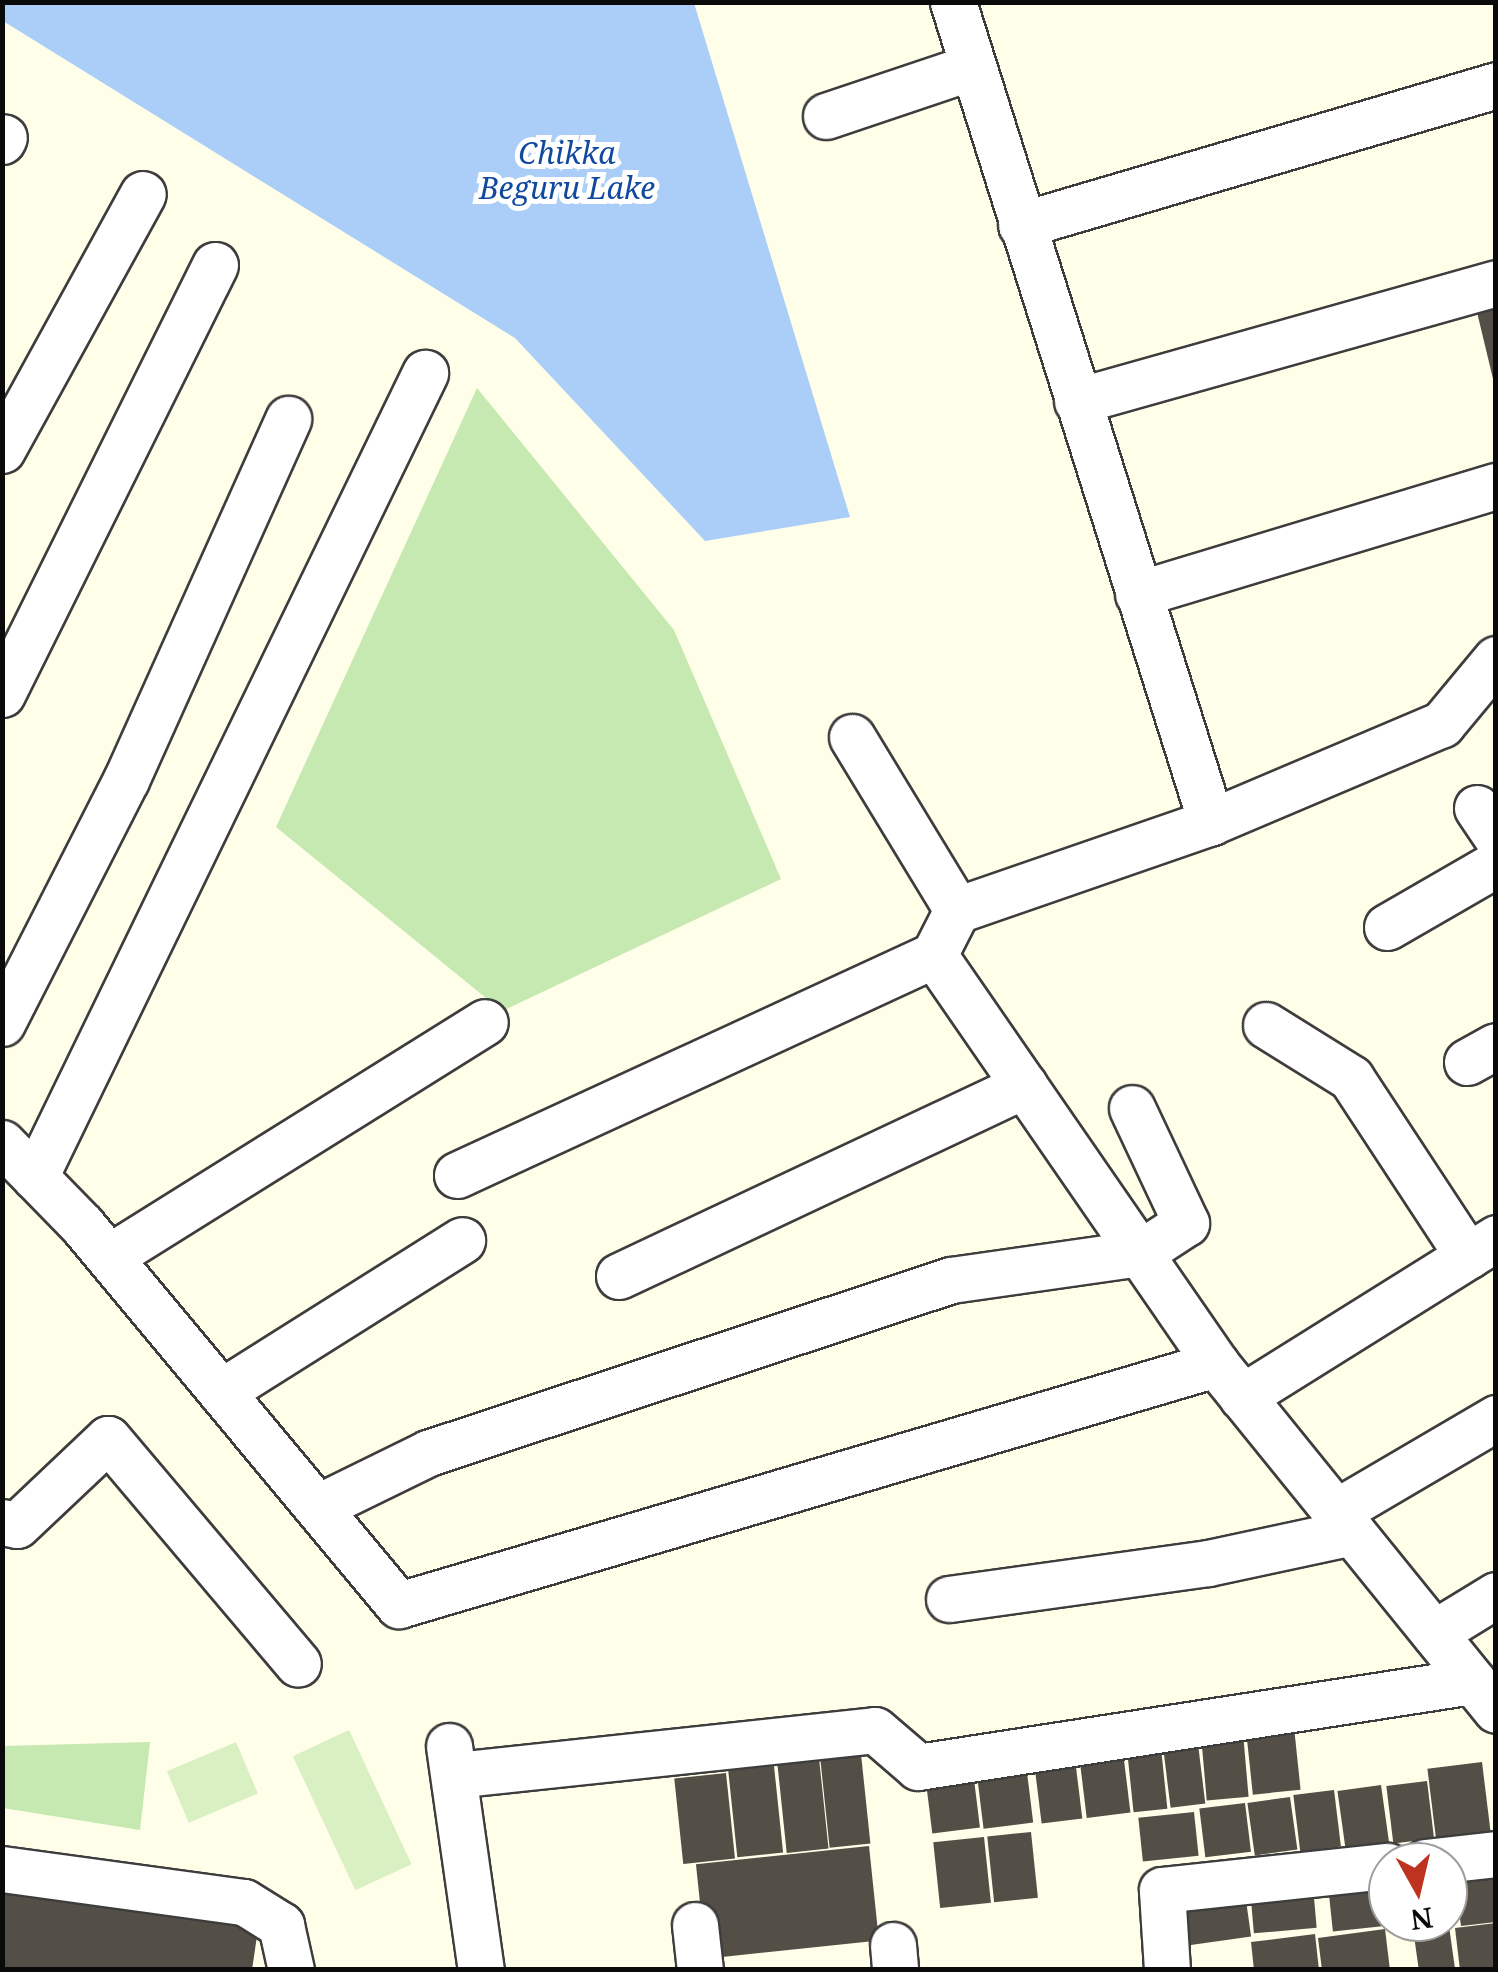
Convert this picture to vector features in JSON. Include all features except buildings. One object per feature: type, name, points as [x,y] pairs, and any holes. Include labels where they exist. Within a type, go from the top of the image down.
[{"type":"street","points":[[952,2],[1211,822]]},
{"type":"street","points":[[826,116],[972,67]]},
{"type":"street","points":[[1020,225],[1496,85]]},
{"type":"street","points":[[2,450],[144,194]]},
{"type":"street","points":[[4,686],[215,265]]},
{"type":"street","points":[[1076,400],[1496,283]]},
{"type":"street","points":[[35,1177],[425,374]]},
{"type":"street","points":[[2,1022],[126,780],[288,419]]},
{"type":"street","points":[[1138,594],[1496,486]]},
{"type":"street","points":[[458,1175],[934,955],[957,910],[1211,822],[1442,724],[1496,660]]},
{"type":"street","points":[[852,737],[957,910]]},
{"type":"street","points":[[1387,927],[1496,864]]},
{"type":"street","points":[[934,955],[1229,1381],[1484,1695]]},
{"type":"street","points":[[110,1257],[484,1022]]},
{"type":"street","points":[[2,1143],[110,1257],[399,1605],[1229,1381],[1482,1247],[1350,1078],[1266,1024]]},
{"type":"street","points":[[618,1276],[1024,1085]]},
{"type":"street","points":[[318,1507],[428,1453],[952,1280],[1140,1253],[1186,1223],[1132,1108]]},
{"type":"street","points":[[222,1392],[462,1240]]},
{"type":"street","points":[[949,1599],[1208,1563],[1344,1522],[1496,1418]]},
{"type":"street","points":[[2,1522],[17,1525],[108,1439],[298,1664]]},
{"type":"street","points":[[1434,1633],[1496,1595]]},
{"type":"street","points":[[481,1970],[452,1760],[875,1730],[918,1767],[1484,1695]]},
{"type":"street","points":[[1468,1857],[1496,1854]]},
{"type":"street","points":[[1167,1970],[1162,1890],[1368,1868]]},
{"type":"street","points":[[2,1869],[244,1902],[281,1926],[291,1970]]},
{"type":"street","points":[[695,1925],[700,1970]]},
{"type":"green space","points":[[477,388],[674,630],[781,879],[502,1011],[276,827]]},
{"type":"green space","points":[[349,1730],[412,1864],[355,1890],[293,1756]]},
{"type":"green space","points":[[150,1742],[140,1830],[3,1808],[3,1746]]},
{"type":"green space","points":[[236,1742],[258,1794],[189,1823],[167,1771]]},
{"type":"water","name":"Chikka Beguru Lake","points":[[2,3],[694,3],[850,517],[705,541],[515,338],[3,21]]}]
